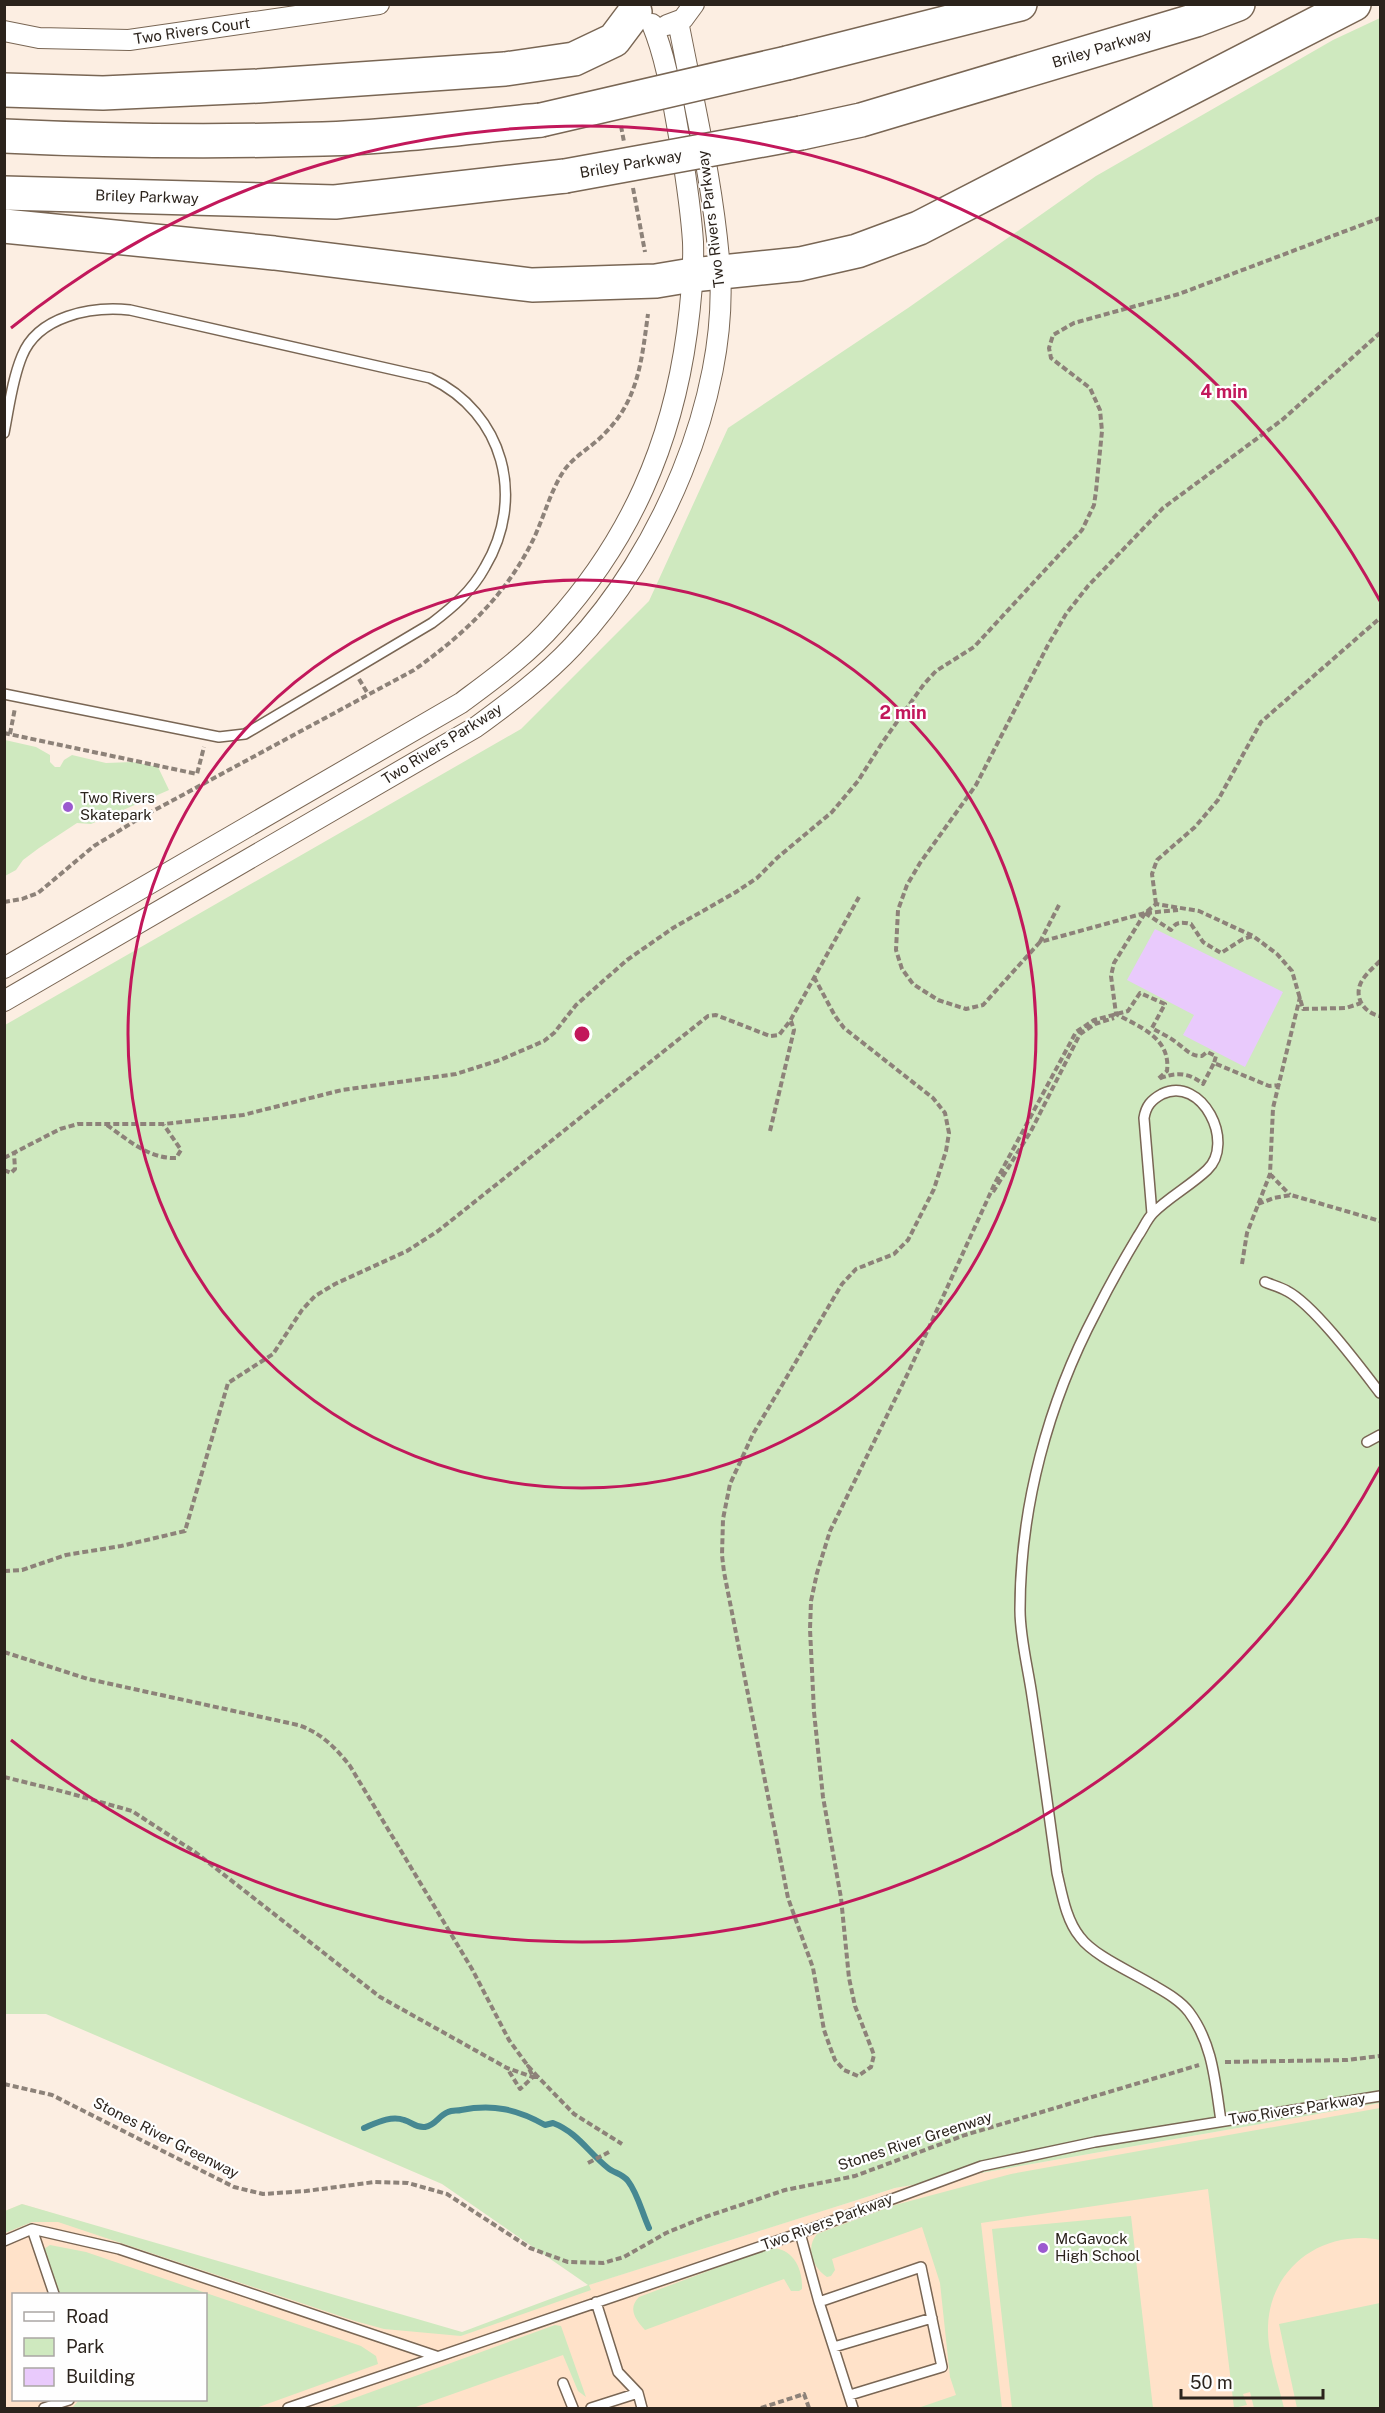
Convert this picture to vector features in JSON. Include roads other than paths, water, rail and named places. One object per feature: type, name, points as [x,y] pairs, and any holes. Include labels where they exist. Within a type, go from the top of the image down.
[{"type":"highway","points":[[4,136],[161,140],[325,139],[541,120],[787,63],[1020,4]]},
{"type":"highway","name":"Briley Parkway","points":[[4,193],[335,202],[565,176],[801,133],[872,116],[1196,20],[1238,4]]},
{"type":"highway","points":[[4,226],[274,253],[532,285],[656,281],[800,264],[857,251],[919,228],[1354,4]]},
{"type":"highway","points":[[4,90],[103,93],[258,86],[505,69],[574,59],[614,40],[639,13]]},
{"type":"street","name":"Two Rivers Court","points":[[4,32],[39,38],[129,40],[379,4]]},
{"type":"street","points":[[639,13],[670,25],[683,18],[694,4]]},
{"type":"street","name":"Two Rivers Parkway","points":[[4,1001],[476,727],[528,689],[574,646],[614,597],[649,543],[677,486],[698,425],[715,364],[720,306],[693,244],[688,190],[663,51],[639,13]]},
{"type":"street","name":"Two Rivers Parkway","points":[[4,968],[461,703],[509,668],[553,626],[592,580],[625,529],[651,474],[670,417],[706,274],[707,174],[678,21]]},
{"type":"lane","points":[[4,433],[16,371],[27,345],[46,328],[62,319],[104,308],[130,310],[430,378],[459,395],[482,420],[500,456],[506,486],[506,504],[504,522],[486,566],[460,601],[432,623],[251,731],[232,737],[207,735],[4,694]]},
{"type":"lane","points":[[1152,1214],[1145,1110],[1152,1100],[1166,1092],[1189,1093],[1203,1104],[1215,1124],[1218,1141],[1217,1154],[1209,1168],[1152,1214],[1121,1264],[1084,1335],[1054,1404],[1026,1519],[1020,1612],[1057,1873],[1066,1911],[1080,1938],[1104,1957],[1173,1997],[1188,2011],[1207,2042],[1221,2121]]},
{"type":"lane","points":[[1265,1282],[1288,1291],[1303,1303],[1355,1360],[1380,1393]]},
{"type":"lane","points":[[1367,1442],[1380,1435]]},
{"type":"lane","name":"Two Rivers Parkway","points":[[288,2409],[436,2356],[800,2233],[982,2166],[1095,2142],[1380,2096]]},
{"type":"lane","points":[[32,2229],[53,2293]]},
{"type":"lane","points":[[4,2241],[32,2229],[118,2249],[436,2356]]},
{"type":"lane","points":[[800,2233],[819,2302],[854,2409]]},
{"type":"lane","points":[[819,2302],[921,2267],[942,2367],[849,2395]]},
{"type":"lane","points":[[596,2302],[618,2372],[638,2393],[642,2409]]},
{"type":"lane","points":[[834,2347],[932,2318]]},
{"type":"lane","points":[[563,2383],[573,2409]]},
{"type":"lane","points":[[591,2409],[638,2393]]},
{"type":"lane","points":[[44,2409],[66,2401]]},
{"type":"waterway","points":[[364,2128],[394,2118],[425,2127],[450,2111],[473,2108],[504,2109],[525,2115],[545,2125],[553,2123],[576,2137],[608,2168],[626,2179],[635,2192],[649,2228]]},
{"type":"place","name":"Two Rivers Skatepark","points":[[68,807]]},
{"type":"place","name":"McGavock High School","points":[[1043,2248]]}]
